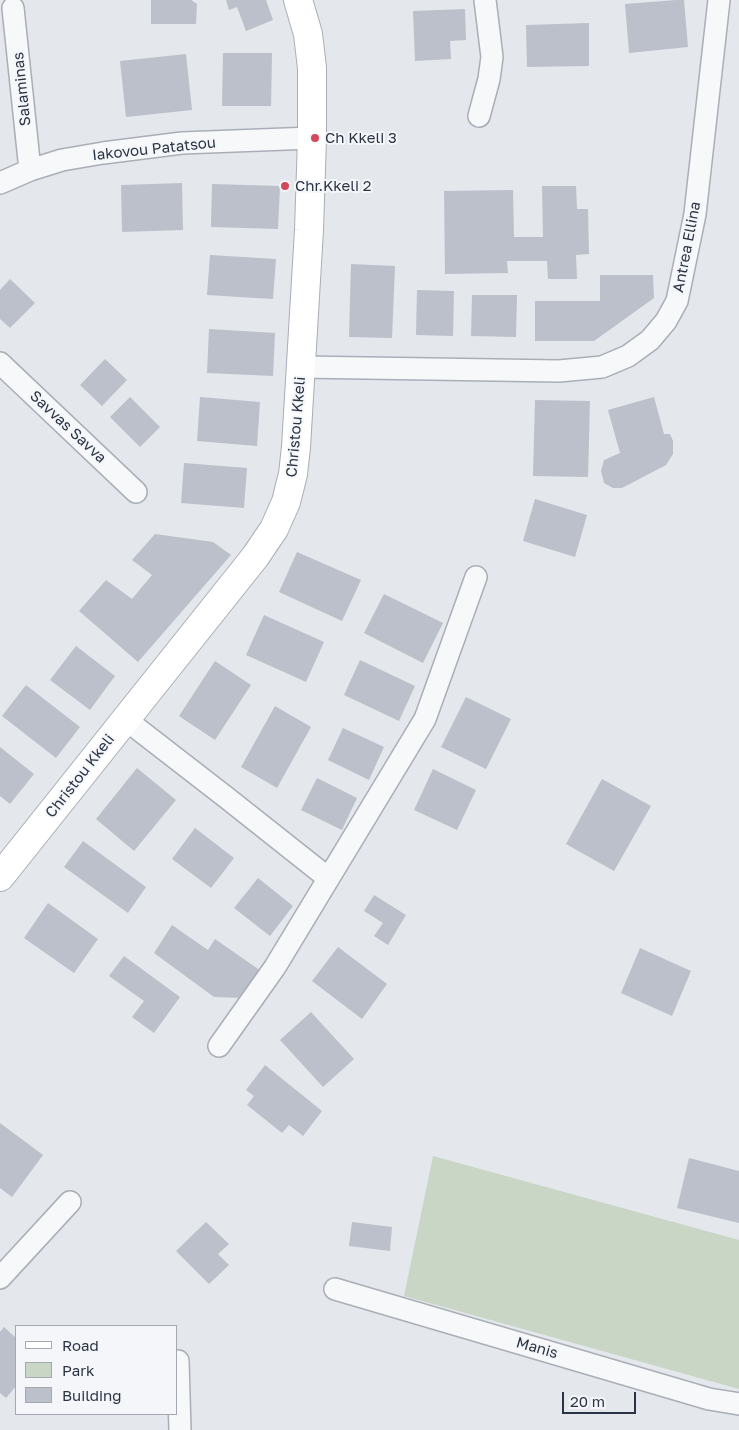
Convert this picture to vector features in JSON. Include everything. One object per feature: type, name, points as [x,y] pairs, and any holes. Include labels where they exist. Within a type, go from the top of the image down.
[{"type":"street","name":"Christou Kkeli","points":[[0,877],[255,557],[274,529],[286,502],[293,474],[296,447],[312,138],[312,68],[308,34],[298,0]]},
{"type":"street","points":[[479,116],[489,79],[492,57],[485,0]]},
{"type":"street","name":"Antrea Ellina","points":[[301,367],[559,371],[602,367],[628,356],[650,340],[666,321],[677,301],[696,214],[719,0]]},
{"type":"street","name":"Salaminas","points":[[13,8],[30,170]]},
{"type":"street","name":"Iakovou Patatsou","points":[[0,183],[30,170],[62,160],[182,143],[312,138]]},
{"type":"street","name":"Savvas Savva","points":[[0,363],[136,492]]},
{"type":"street","points":[[219,1046],[275,967],[425,719],[476,577]]},
{"type":"street","points":[[125,719],[328,878]]},
{"type":"street","points":[[0,1278],[70,1202]]},
{"type":"street","name":"Manis","points":[[335,1289],[708,1399],[739,1404]]},
{"type":"street","points":[[178,1361],[180,1430]]},
{"type":"green space","points":[[433,1156],[739,1240],[739,1389],[404,1296]]},
{"type":"building","points":[[151,0],[191,0],[197,4],[196,24],[151,24]]},
{"type":"building","points":[[226,0],[266,0],[273,20],[246,31],[237,7],[229,10]]},
{"type":"building","points":[[684,0],[688,47],[629,53],[625,4]]},
{"type":"building","points":[[465,9],[466,40],[450,41],[451,59],[415,61],[413,11]]},
{"type":"building","points":[[589,23],[589,66],[527,67],[526,25]]},
{"type":"building","points":[[223,53],[272,53],[271,106],[222,106]]},
{"type":"building","points":[[186,54],[192,110],[126,117],[120,61]]},
{"type":"building","points":[[182,183],[183,230],[122,232],[121,185]]},
{"type":"building","points":[[212,184],[280,186],[278,229],[211,227]]},
{"type":"building","points":[[542,186],[576,186],[577,209],[588,209],[589,254],[576,255],[577,279],[548,279],[547,261],[507,261],[508,273],[445,274],[444,191],[513,190],[514,237],[543,237]]},
{"type":"building","points":[[210,255],[276,259],[273,299],[207,295]]},
{"type":"building","points":[[351,264],[395,266],[392,338],[349,337]]},
{"type":"building","points":[[600,275],[653,275],[654,298],[594,341],[535,341],[535,301],[600,301]]},
{"type":"building","points":[[10,279],[35,303],[10,328],[0,319],[0,290]]},
{"type":"building","points":[[417,290],[454,291],[453,336],[416,335]]},
{"type":"building","points":[[472,295],[517,295],[516,337],[471,336]]},
{"type":"building","points":[[209,329],[275,333],[273,376],[207,373]]},
{"type":"building","points":[[105,359],[127,380],[102,406],[80,385]]},
{"type":"building","points":[[130,397],[160,427],[140,447],[110,417]]},
{"type":"building","points":[[200,397],[260,402],[257,446],[197,441]]},
{"type":"building","points":[[654,397],[664,434],[670,434],[673,441],[673,454],[666,465],[622,488],[613,488],[604,483],[601,471],[604,460],[620,453],[608,410]]},
{"type":"building","points":[[535,400],[590,401],[588,477],[533,476]]},
{"type":"building","points":[[184,463],[247,468],[244,508],[181,503]]},
{"type":"building","points":[[535,499],[587,515],[575,557],[523,541]]},
{"type":"building","points":[[155,534],[213,542],[231,555],[138,662],[79,611],[106,580],[132,599],[152,575],[132,560]]},
{"type":"building","points":[[297,552],[361,580],[342,621],[279,592]]},
{"type":"building","points":[[384,594],[443,623],[423,663],[364,633]]},
{"type":"building","points":[[264,615],[324,642],[306,682],[246,655]]},
{"type":"building","points":[[76,646],[115,676],[90,710],[50,680]]},
{"type":"building","points":[[360,660],[415,686],[399,721],[344,695]]},
{"type":"building","points":[[215,661],[251,685],[215,740],[179,716]]},
{"type":"building","points":[[26,685],[80,727],[56,758],[2,716]]},
{"type":"building","points":[[466,697],[511,719],[486,769],[441,747]]},
{"type":"building","points":[[275,706],[311,727],[277,788],[241,767]]},
{"type":"building","points":[[343,728],[384,747],[369,780],[328,760]]},
{"type":"building","points":[[0,747],[34,774],[10,804],[0,796]]},
{"type":"building","points":[[137,768],[176,800],[134,851],[96,819]]},
{"type":"building","points":[[433,769],[476,790],[457,830],[414,810]]},
{"type":"building","points":[[317,778],[357,798],[342,830],[301,810]]},
{"type":"building","points":[[602,779],[651,806],[614,871],[566,844]]},
{"type":"building","points":[[195,828],[234,858],[211,888],[172,859]]},
{"type":"building","points":[[83,841],[146,887],[128,913],[64,867]]},
{"type":"building","points":[[258,878],[293,906],[270,936],[234,908]]},
{"type":"building","points":[[374,895],[406,915],[388,945],[374,936],[383,923],[364,911]]},
{"type":"building","points":[[48,903],[98,939],[74,973],[24,938]]},
{"type":"building","points":[[172,925],[208,950],[215,939],[261,971],[243,998],[214,997],[154,953]]},
{"type":"building","points":[[338,947],[387,984],[362,1019],[312,981]]},
{"type":"building","points":[[640,948],[691,971],[672,1016],[621,993]]},
{"type":"building","points":[[124,956],[180,997],[154,1033],[132,1017],[144,1001],[109,976]]},
{"type":"building","points":[[311,1012],[354,1059],[323,1087],[280,1040]]},
{"type":"building","points":[[265,1065],[322,1111],[303,1136],[289,1125],[282,1133],[247,1105],[254,1096],[246,1090]]},
{"type":"building","points":[[0,1123],[43,1155],[12,1197],[0,1188]]},
{"type":"building","points":[[689,1158],[739,1171],[739,1223],[677,1208]]},
{"type":"building","points":[[206,1222],[229,1244],[218,1254],[229,1265],[209,1284],[176,1251]]},
{"type":"building","points":[[352,1222],[392,1227],[390,1251],[349,1246]]},
{"type":"building","points":[[4,1327],[15,1337],[15,1387],[6,1398],[0,1393],[0,1332]]},
{"type":"place","name":"Ch Kkeli 3","points":[[315,138]]},
{"type":"place","name":"Chr.Kkeli 2","points":[[285,186]]}]
